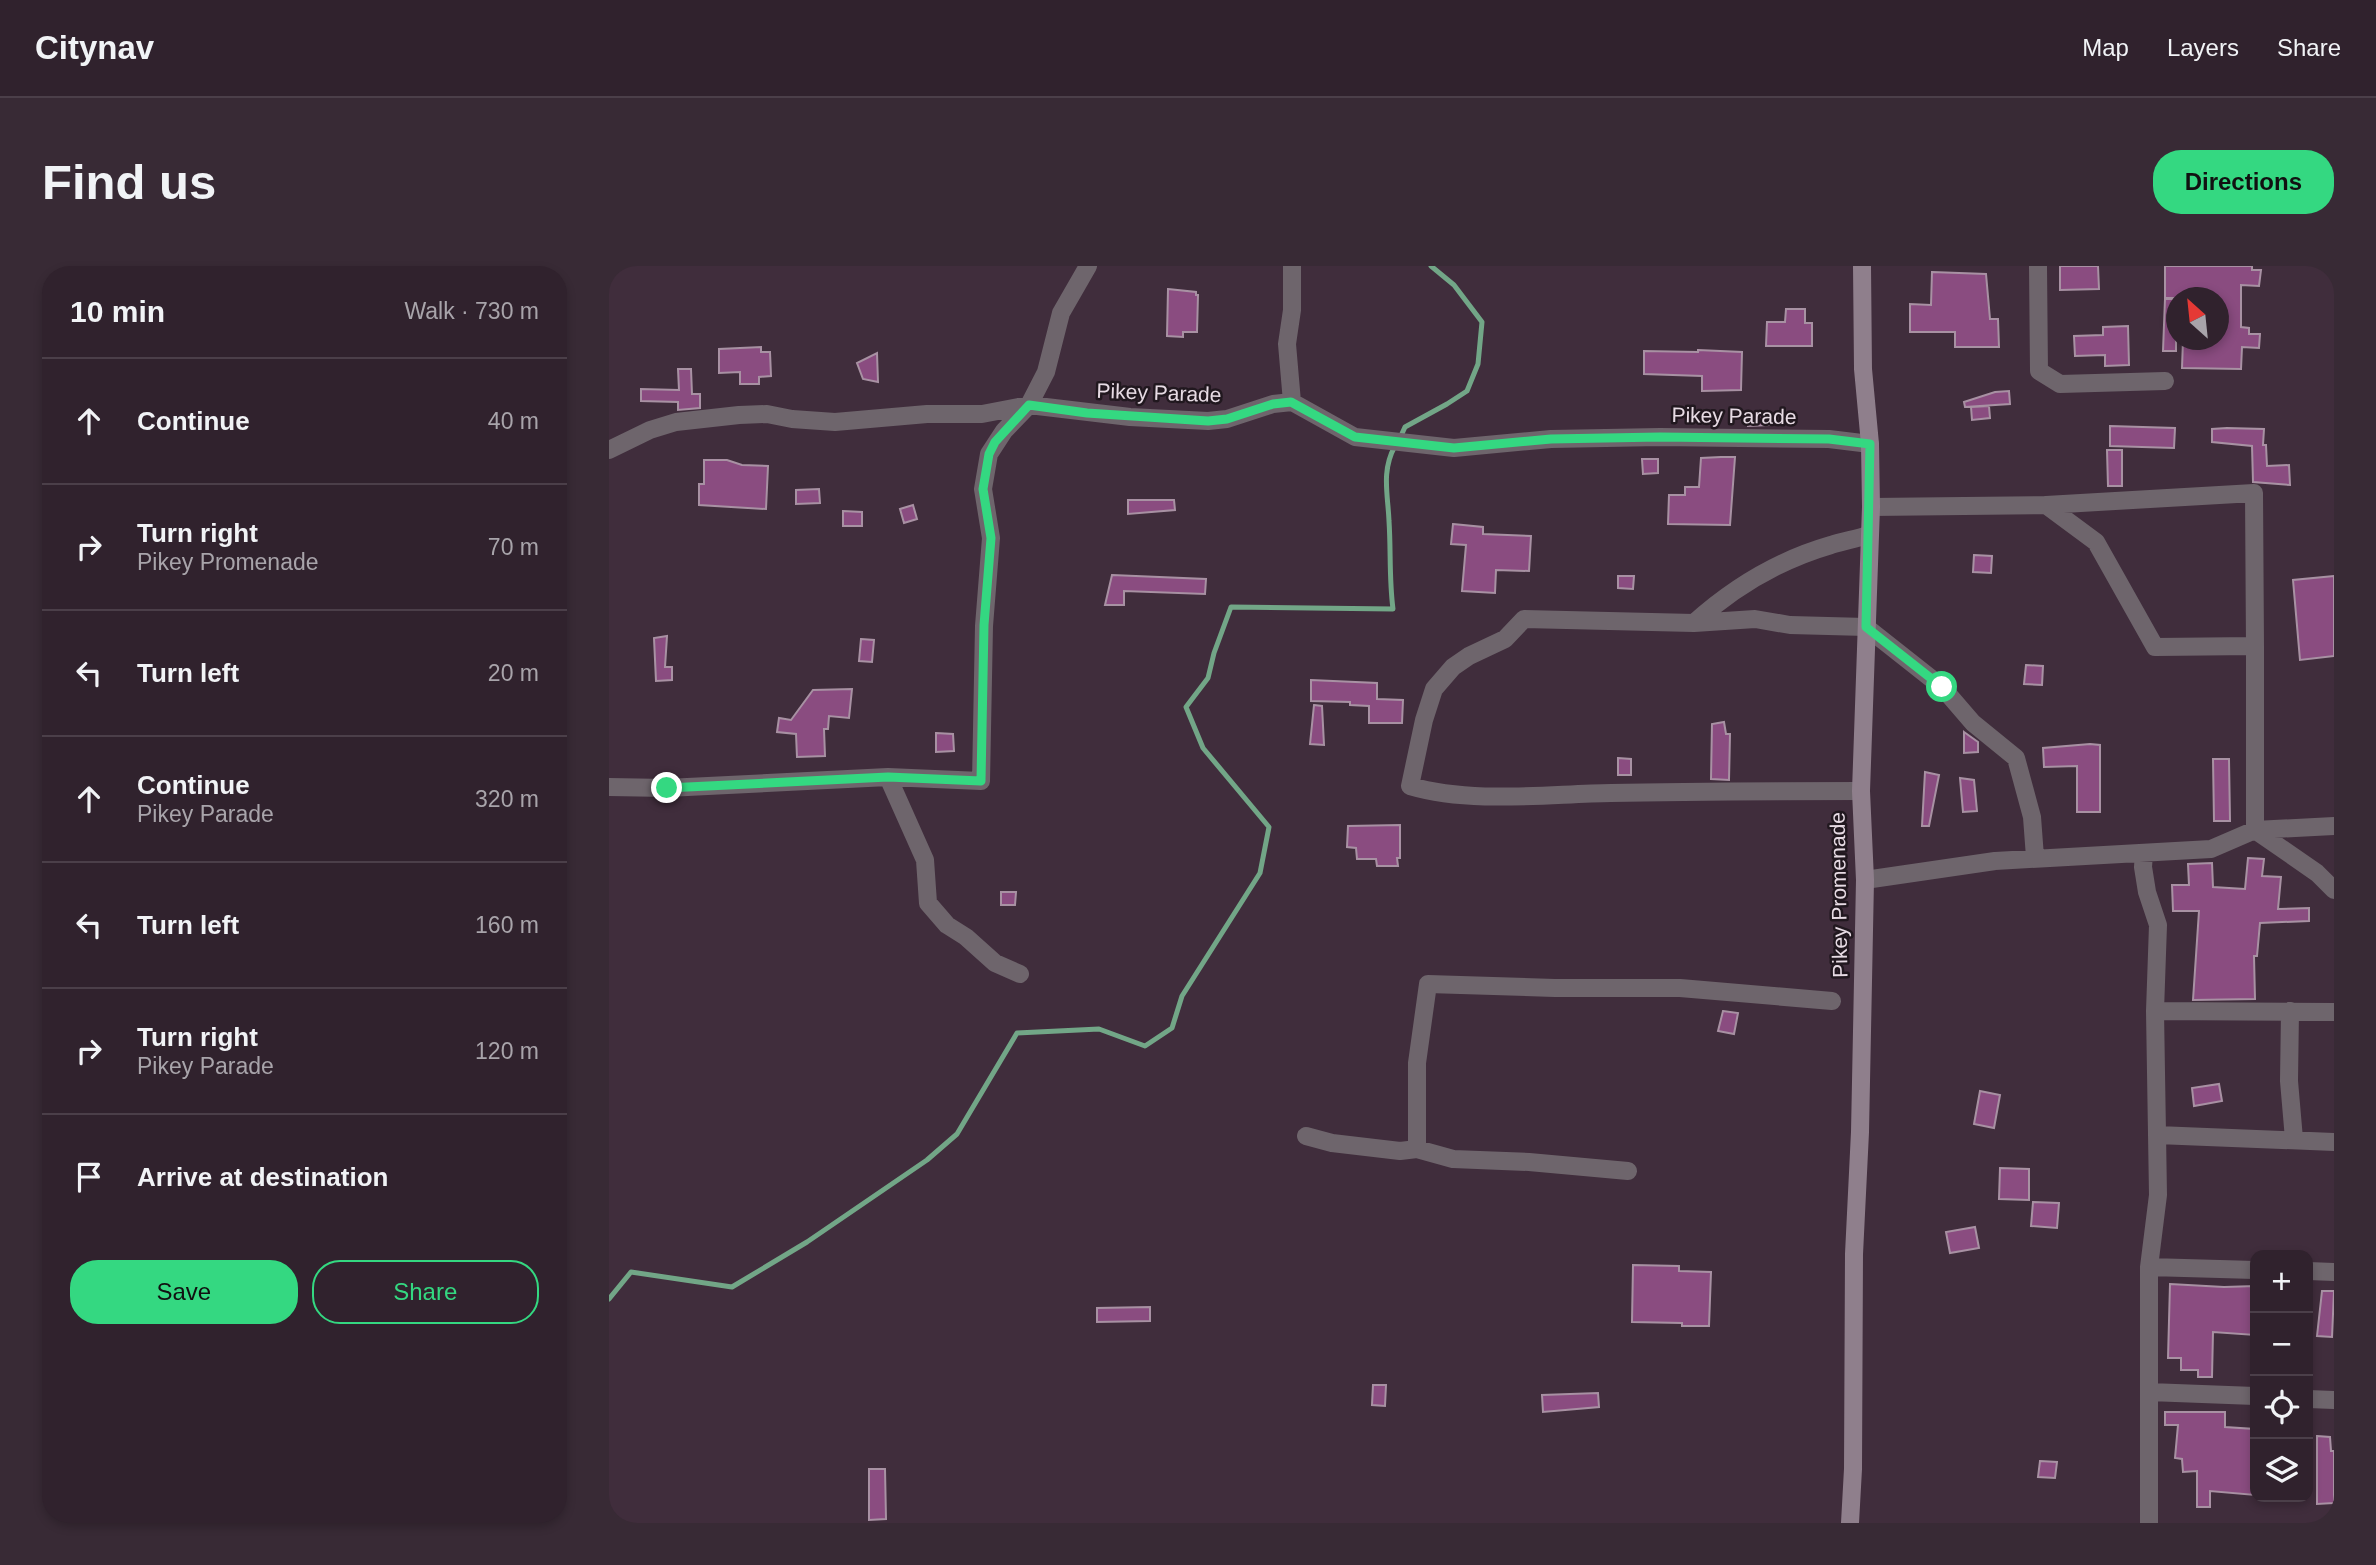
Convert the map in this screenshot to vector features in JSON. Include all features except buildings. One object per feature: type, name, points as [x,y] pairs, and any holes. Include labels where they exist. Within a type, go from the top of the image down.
[{"type":"street","points":[[609,787],[667,788],[888,777],[981,781],[984,625],[991,538],[983,489],[989,454],[995,442],[1029,405],[1046,372],[1061,313],[1088,266]]},
{"type":"street","points":[[1291,402],[1287,344],[1292,310],[1292,266]]},
{"type":"street","name":"Pikey Promenade","points":[[1850,1523],[1853,1469],[1854,1254],[1860,1132],[1865,880],[1861,791],[1871,508],[1870,444],[1863,369],[1862,266]]},
{"type":"street","points":[[2038,266],[2039,371],[2060,384],[2165,382]]},
{"type":"street","name":"Pikey Parade","points":[[609,450],[650,430],[676,422],[739,415],[767,414],[835,422],[927,414],[982,414],[1029,405],[1119,416],[1208,421],[1227,419],[1273,404],[1291,402],[1355,437],[1454,448],[1551,439],[1660,437],[1829,439],[1870,444]]},
{"type":"street","points":[[1871,508],[2046,505],[2254,493],[2255,830]]},
{"type":"street","points":[[2046,505],[2096,542],[2154,647],[2255,646]]},
{"type":"street","points":[[1694,623],[1736,588],[1764,572],[1810,552],[1868,535]]},
{"type":"street","points":[[1861,791],[1639,792],[1483,797],[1427,791],[1410,786],[1434,689],[1453,667],[1505,639],[1524,619],[1694,623],[1755,619],[1790,625],[1866,627],[1942,687],[1973,723],[2016,758],[2032,817],[2035,857]]},
{"type":"street","points":[[888,777],[925,860],[927,903],[947,925],[966,937],[995,963],[1020,974]]},
{"type":"street","points":[[1865,880],[2035,857],[2211,849],[2255,830],[2334,826]]},
{"type":"street","points":[[2255,830],[2317,873],[2334,890]]},
{"type":"street","points":[[2144,853],[2147,892],[2158,925],[2155,1011],[2158,1195],[2149,1267],[2149,1523]]},
{"type":"street","points":[[1417,1149],[1417,1063],[1428,984],[1680,988],[1832,1001]]},
{"type":"street","points":[[2155,1011],[2334,1012]]},
{"type":"street","points":[[2290,1011],[2289,1081],[2294,1139]]},
{"type":"street","points":[[2157,1135],[2334,1142]]},
{"type":"street","points":[[1306,1136],[1332,1143],[1401,1151],[1417,1149],[1453,1160],[1529,1162],[1628,1171]]},
{"type":"street","points":[[2149,1267],[2250,1270]]},
{"type":"street","points":[[2313,1271],[2334,1272]]},
{"type":"street","points":[[2149,1391],[2250,1396]]},
{"type":"street","points":[[2313,1399],[2334,1400]]},
{"type":"waterway","points":[[1400,438],[1405,427],[1467,391],[1478,364],[1482,322],[1454,285],[1431,266]]},
{"type":"waterway","points":[[609,1299],[631,1272],[732,1287],[807,1242],[927,1160],[957,1134],[1017,1033],[1099,1029],[1145,1046],[1172,1028],[1182,996],[1260,873],[1269,827],[1203,748],[1186,707],[1208,678],[1231,607],[1393,609],[1386,483],[1388,465],[1395,446]]},
{"type":"route","points":[[667,788],[888,777],[981,781],[984,625],[991,538],[983,489],[989,454],[995,442],[1029,405],[1130,417],[1208,421],[1227,419],[1273,404],[1291,402],[1355,437],[1454,448],[1551,439],[1660,437],[1829,439],[1870,444],[1871,508],[1866,627],[1942,687]]}]
